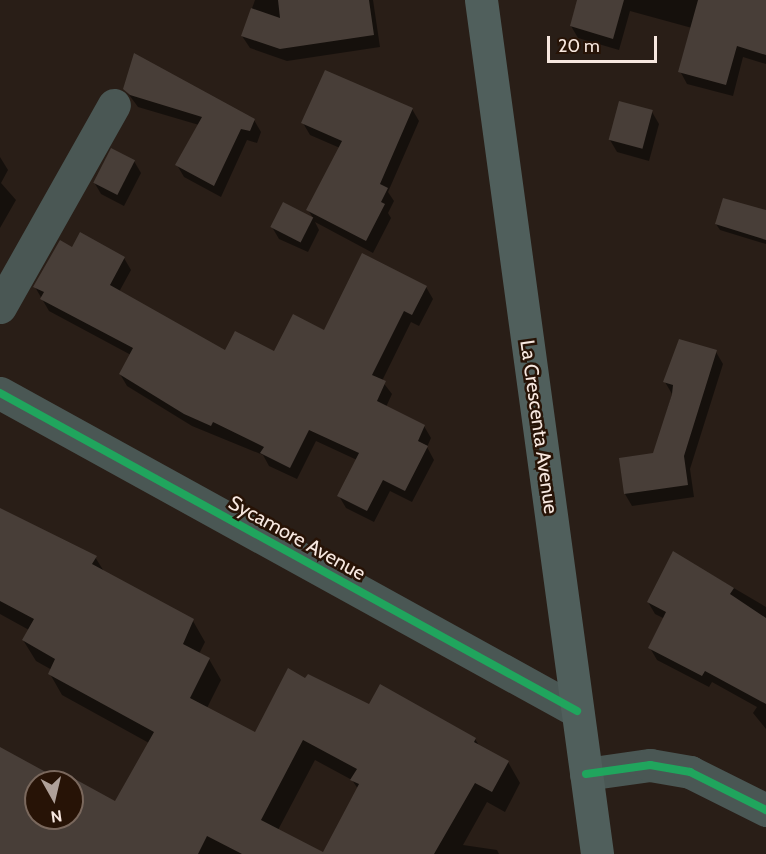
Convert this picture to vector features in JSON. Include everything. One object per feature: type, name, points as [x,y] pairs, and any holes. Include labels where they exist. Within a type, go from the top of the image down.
[{"type":"main road","name":"La Crescenta Avenue","points":[[481,0],[597,854]]},
{"type":"street","points":[[0,307],[114,105]]},
{"type":"street","name":"Sycamore Avenue","points":[[0,393],[577,711]]},
{"type":"street","points":[[586,774],[650,765],[690,772],[766,810]]},
{"type":"building","points":[[278,0],[369,0],[374,35],[280,49],[241,36],[251,8],[280,18]]},
{"type":"building","points":[[577,0],[624,0],[613,39],[570,26]]},
{"type":"building","points":[[698,0],[766,0],[766,55],[737,46],[726,85],[678,72]]},
{"type":"building","points":[[134,53],[255,119],[250,131],[241,129],[214,186],[175,165],[202,117],[130,95],[123,89]]},
{"type":"building","points":[[325,70],[413,108],[380,184],[388,188],[381,202],[385,204],[366,241],[306,210],[342,141],[301,123]]},
{"type":"building","points":[[619,101],[653,110],[642,149],[609,140]]},
{"type":"building","points":[[111,148],[135,160],[117,195],[93,183]]},
{"type":"building","points":[[723,198],[766,210],[766,240],[715,224]]},
{"type":"building","points":[[283,202],[313,217],[301,242],[270,227]]},
{"type":"building","points":[[80,232],[125,257],[110,285],[225,350],[235,331],[274,351],[293,314],[324,330],[362,253],[427,286],[412,315],[404,311],[372,375],[386,381],[377,401],[425,425],[418,441],[428,446],[405,491],[383,480],[367,511],[337,496],[359,453],[309,430],[290,468],[260,453],[264,447],[213,422],[211,426],[184,414],[119,374],[133,348],[40,299],[44,292],[33,287],[60,240],[72,247]]},
{"type":"building","points":[[679,339],[717,350],[684,456],[688,485],[624,494],[619,458],[653,453],[672,394],[673,385],[663,382]]},
{"type":"building","points":[[0,508],[97,556],[92,564],[194,619],[183,644],[210,658],[190,698],[255,732],[288,668],[305,678],[308,674],[369,704],[380,684],[476,738],[474,742],[509,761],[492,792],[475,783],[434,854],[242,854],[207,836],[198,854],[0,854],[0,747],[42,770],[24,770],[24,830],[84,830],[84,784],[115,801],[154,732],[48,674],[55,659],[22,640],[34,619],[0,601]],"holes":[[[303,740],[357,769],[350,780],[359,784],[323,852],[261,820]]]},
{"type":"building","points":[[673,551],[734,588],[730,594],[766,618],[766,704],[705,671],[702,676],[648,648],[666,612],[647,602]]},
{"type":"cycle path","points":[[0,393],[577,711]]},
{"type":"cycle path","points":[[586,774],[650,765],[690,772],[766,810]]}]
